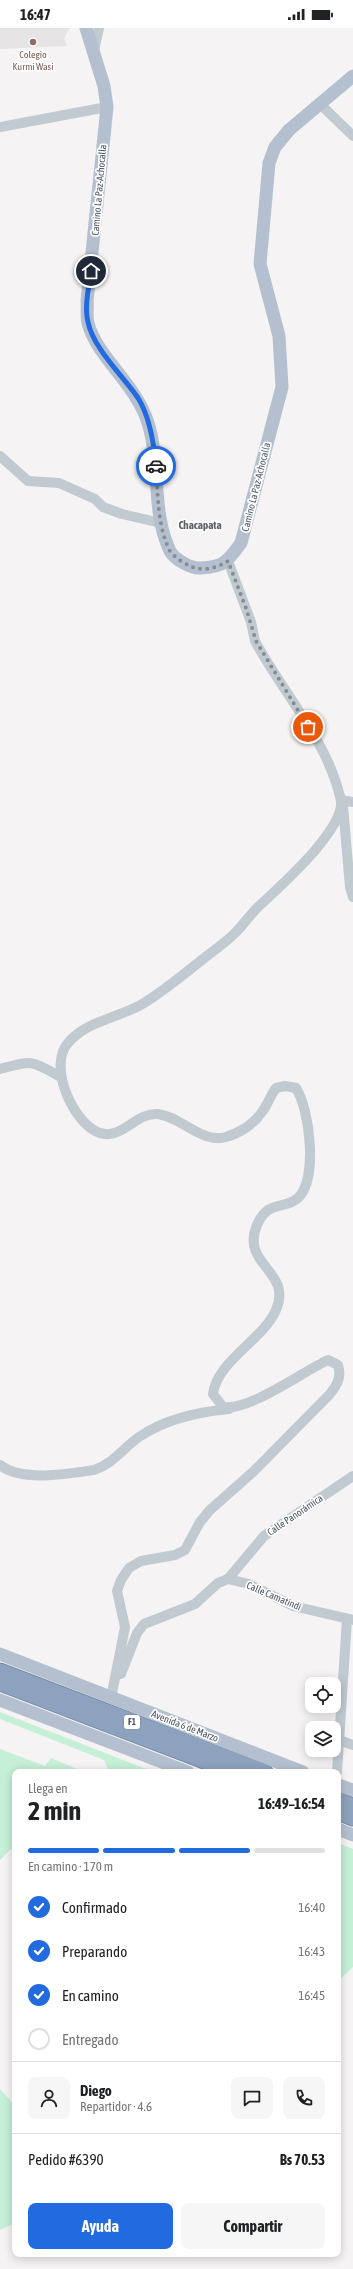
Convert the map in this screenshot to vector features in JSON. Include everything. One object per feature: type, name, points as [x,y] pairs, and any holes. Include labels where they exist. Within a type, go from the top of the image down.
[{"type":"highway","name":"Avenida 6 de Marzo","points":[[0,1671],[257,1769]]},
{"type":"highway","name":"F1","points":[[0,1683],[225,1769]]},
{"type":"highway","points":[[341,1801],[353,1806]]},
{"type":"highway","points":[[341,1813],[353,1818]]},
{"type":"main road","name":"Camino La Paz-Achocalla","points":[[86,28],[104,86],[107,107],[88,301],[88,322],[97,342],[139,400],[149,423],[154,450],[161,523],[171,552],[184,563],[196,568],[217,567],[228,561],[241,543],[282,386],[279,336],[260,264],[269,163],[275,147],[289,130],[319,103],[353,76]]},
{"type":"main road","name":"Avenida 6 de Marzo","points":[[0,1654],[295,1769]]},
{"type":"main road","points":[[0,1700],[180,1769]]},
{"type":"main road","points":[[341,1786],[353,1790]]},
{"type":"main road","points":[[341,1830],[353,1835]]},
{"type":"street","points":[[94,51],[98,28]]},
{"type":"street","points":[[319,103],[353,136]]},
{"type":"street","points":[[0,127],[107,107]]},
{"type":"street","points":[[0,456],[28,481],[59,483],[95,499],[103,507],[122,514],[161,523]]},
{"type":"street","points":[[228,561],[246,608],[256,641],[325,754],[340,791],[345,818],[350,886],[353,896]]},
{"type":"street","points":[[342,803],[353,802]]},
{"type":"street","points":[[231,1409],[223,1407],[213,1394],[218,1377],[258,1335],[276,1312],[280,1299],[279,1286],[273,1275],[256,1256],[253,1244],[256,1226],[264,1214],[275,1205],[296,1200],[304,1191],[308,1172],[310,1134],[302,1098],[296,1088],[285,1086],[276,1088],[255,1122],[240,1132],[225,1138],[211,1138],[176,1120],[158,1114],[147,1116],[120,1132],[109,1134],[94,1130],[81,1120],[61,1077],[60,1057],[67,1043],[90,1026],[142,1004],[170,986],[234,934],[257,908],[286,883],[327,837],[337,819],[342,803]]},
{"type":"street","points":[[0,1069],[28,1062],[35,1063],[61,1077]]},
{"type":"street","points":[[0,1465],[12,1472],[26,1475],[94,1470],[104,1467],[138,1437],[158,1426],[199,1412],[231,1409],[264,1395],[328,1360],[338,1365],[339,1379],[330,1394],[254,1471],[210,1510],[200,1522],[185,1550],[175,1555],[141,1561],[129,1568],[121,1580],[117,1590],[125,1627],[111,1698]]},
{"type":"street","name":"Calle Panorámica","points":[[228,1579],[264,1536],[353,1476]]},
{"type":"street","points":[[111,1698],[137,1633],[144,1624],[195,1604],[218,1583],[228,1579]]},
{"type":"street","name":"Calle Camatindi","points":[[228,1579],[248,1584],[293,1606],[350,1620]]},
{"type":"street","points":[[341,1721],[350,1620]]},
{"type":"street","points":[[341,1741],[353,1745]]},
{"type":"street","points":[[337,1769],[338,1757]]},
{"type":"shaded area","name":"Colegio Kurmi Wasi","points":[[0,28],[70,28],[64,38],[67,46],[0,49]]},
{"type":"green space","points":[[0,1712],[146,1769],[108,1769],[104,1760],[0,1719]]},
{"type":"green space","points":[[0,1749],[45,1766],[51,1758],[77,1769],[12,1769],[12,1848],[0,1860]]},
{"type":"green space","points":[[341,1844],[353,1849],[353,1967],[341,1978]]},
{"type":"green space","points":[[0,2089],[12,2103],[12,2224],[0,2230]]},
{"type":"way so far","points":[[156,466],[161,523],[171,552],[184,563],[196,568],[217,567],[228,561],[232,567],[256,641],[265,659],[308,727]]},
{"type":"place","name":"Colegio Kurmi Wasi","points":[[33,42]]},
{"type":"district","name":"Chacapata","points":[[200,525]]},
{"type":"route","points":[[91,271],[88,301],[88,322],[97,342],[139,400],[149,423],[156,466]]}]
